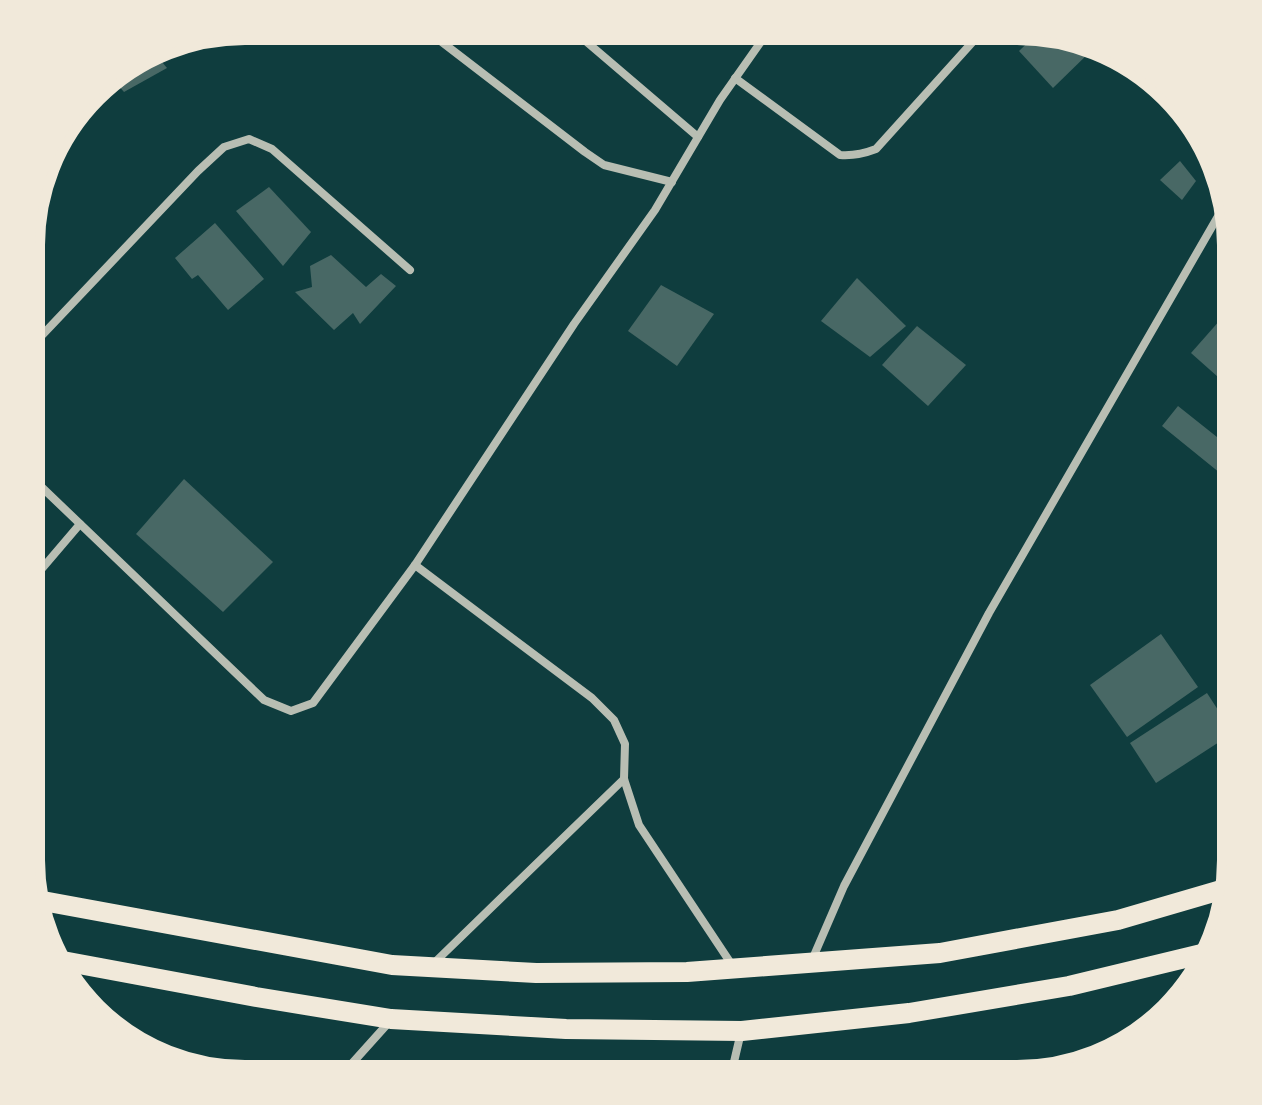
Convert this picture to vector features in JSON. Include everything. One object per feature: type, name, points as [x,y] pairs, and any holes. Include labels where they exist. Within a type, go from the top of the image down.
[{"type":"main road","points":[[44,901],[392,965],[536,973],[687,972],[940,953],[1118,920],[1219,890]]},
{"type":"main road","points":[[67,962],[391,1019],[566,1029],[742,1031],[909,1013],[1069,986],[1199,955]]},
{"type":"street","points":[[439,40],[604,165],[672,182]]},
{"type":"street","points":[[584,40],[698,137]]},
{"type":"street","points":[[40,486],[264,700],[291,711],[313,703],[415,565],[574,324],[655,210],[735,78],[762,40]]},
{"type":"street","points":[[735,78],[840,155],[851,156],[876,149],[974,40]]},
{"type":"street","points":[[40,337],[198,171],[224,147],[249,139],[272,149],[410,270]]},
{"type":"street","points":[[810,964],[844,886],[989,613],[1219,214]]},
{"type":"street","points":[[40,571],[80,524]]},
{"type":"street","points":[[415,565],[592,698],[614,720],[625,744],[624,779],[639,825],[735,968]]},
{"type":"street","points":[[431,967],[624,779]]},
{"type":"street","points":[[350,1065],[391,1019]]},
{"type":"street","points":[[734,1065],[742,1031]]},
{"type":"building","points":[[1030,40],[1089,53],[1053,88],[1019,51]]},
{"type":"building","points":[[160,59],[167,68],[124,92],[118,85],[142,67]]},
{"type":"building","points":[[1180,161],[1196,181],[1182,200],[1160,180]]},
{"type":"building","points":[[269,187],[311,232],[283,266],[236,211]]},
{"type":"building","points":[[215,223],[264,279],[228,310],[198,275],[192,279],[175,258]]},
{"type":"building","points":[[331,255],[366,287],[381,274],[396,286],[360,324],[353,313],[334,330],[295,292],[312,287],[310,266]]},
{"type":"building","points":[[857,278],[906,326],[870,357],[821,321]]},
{"type":"building","points":[[661,285],[714,314],[677,366],[628,331]]},
{"type":"building","points":[[1222,318],[1222,381],[1191,353]]},
{"type":"building","points":[[917,326],[966,365],[928,406],[882,365]]},
{"type":"building","points":[[1178,406],[1222,441],[1222,475],[1162,426]]},
{"type":"building","points":[[184,479],[273,562],[223,612],[136,534]]},
{"type":"building","points":[[1161,634],[1198,687],[1127,737],[1090,685]]},
{"type":"building","points":[[1207,693],[1222,716],[1222,740],[1156,783],[1130,743]]}]
